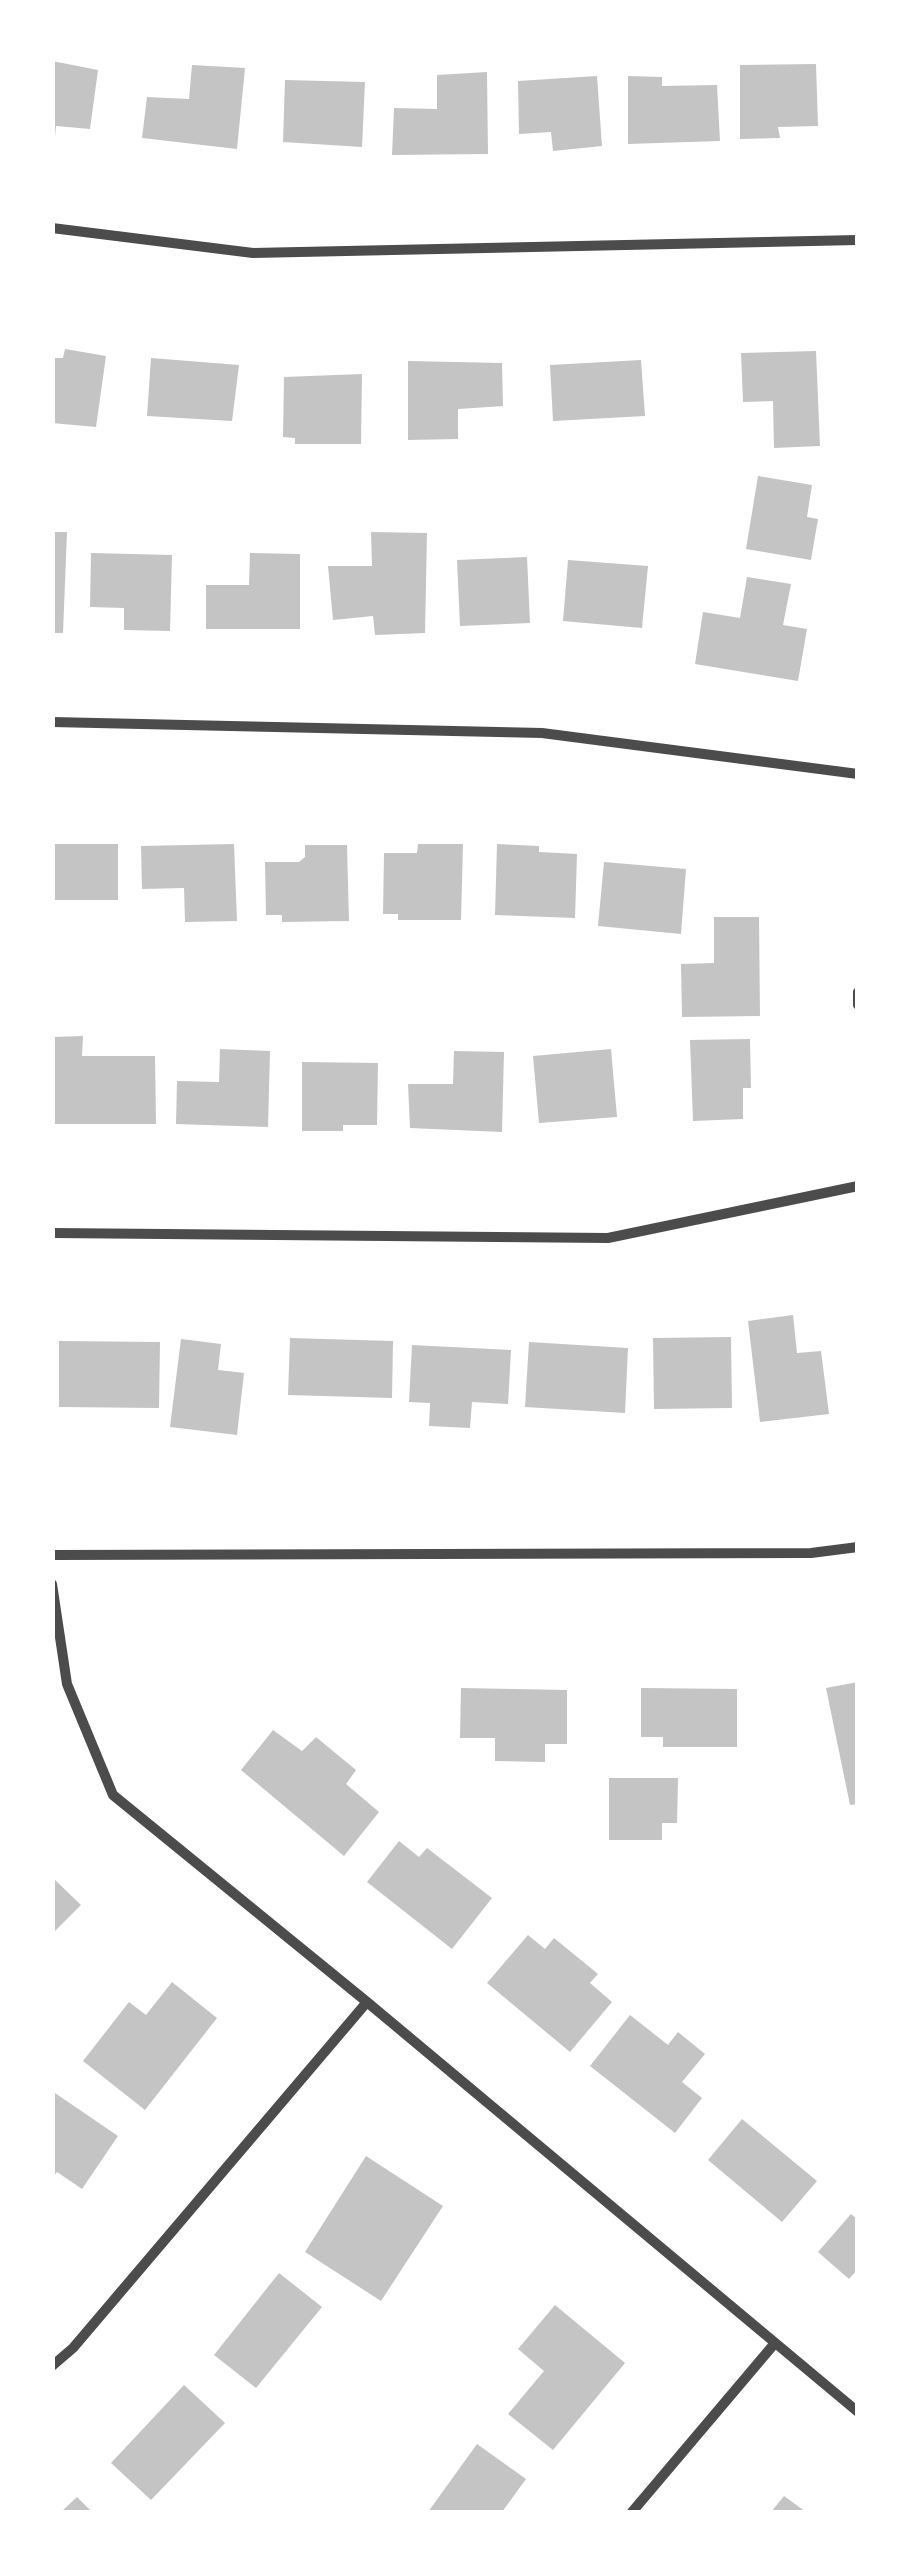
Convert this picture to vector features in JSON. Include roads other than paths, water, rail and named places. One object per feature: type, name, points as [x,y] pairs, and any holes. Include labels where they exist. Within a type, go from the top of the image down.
[{"type":"street","points":[[52,228],[253,253],[858,240]]},
{"type":"street","points":[[52,722],[542,733],[858,774]]},
{"type":"street","points":[[858,992],[858,1006]]},
{"type":"street","points":[[52,1232],[608,1238],[858,1186]]},
{"type":"street","points":[[52,1555],[811,1553],[858,1547]]},
{"type":"street","points":[[52,1584],[67,1684],[114,1795],[858,2412]]},
{"type":"street","points":[[52,2366],[74,2348],[367,2002]]},
{"type":"street","points":[[632,2512],[775,2343]]}]
